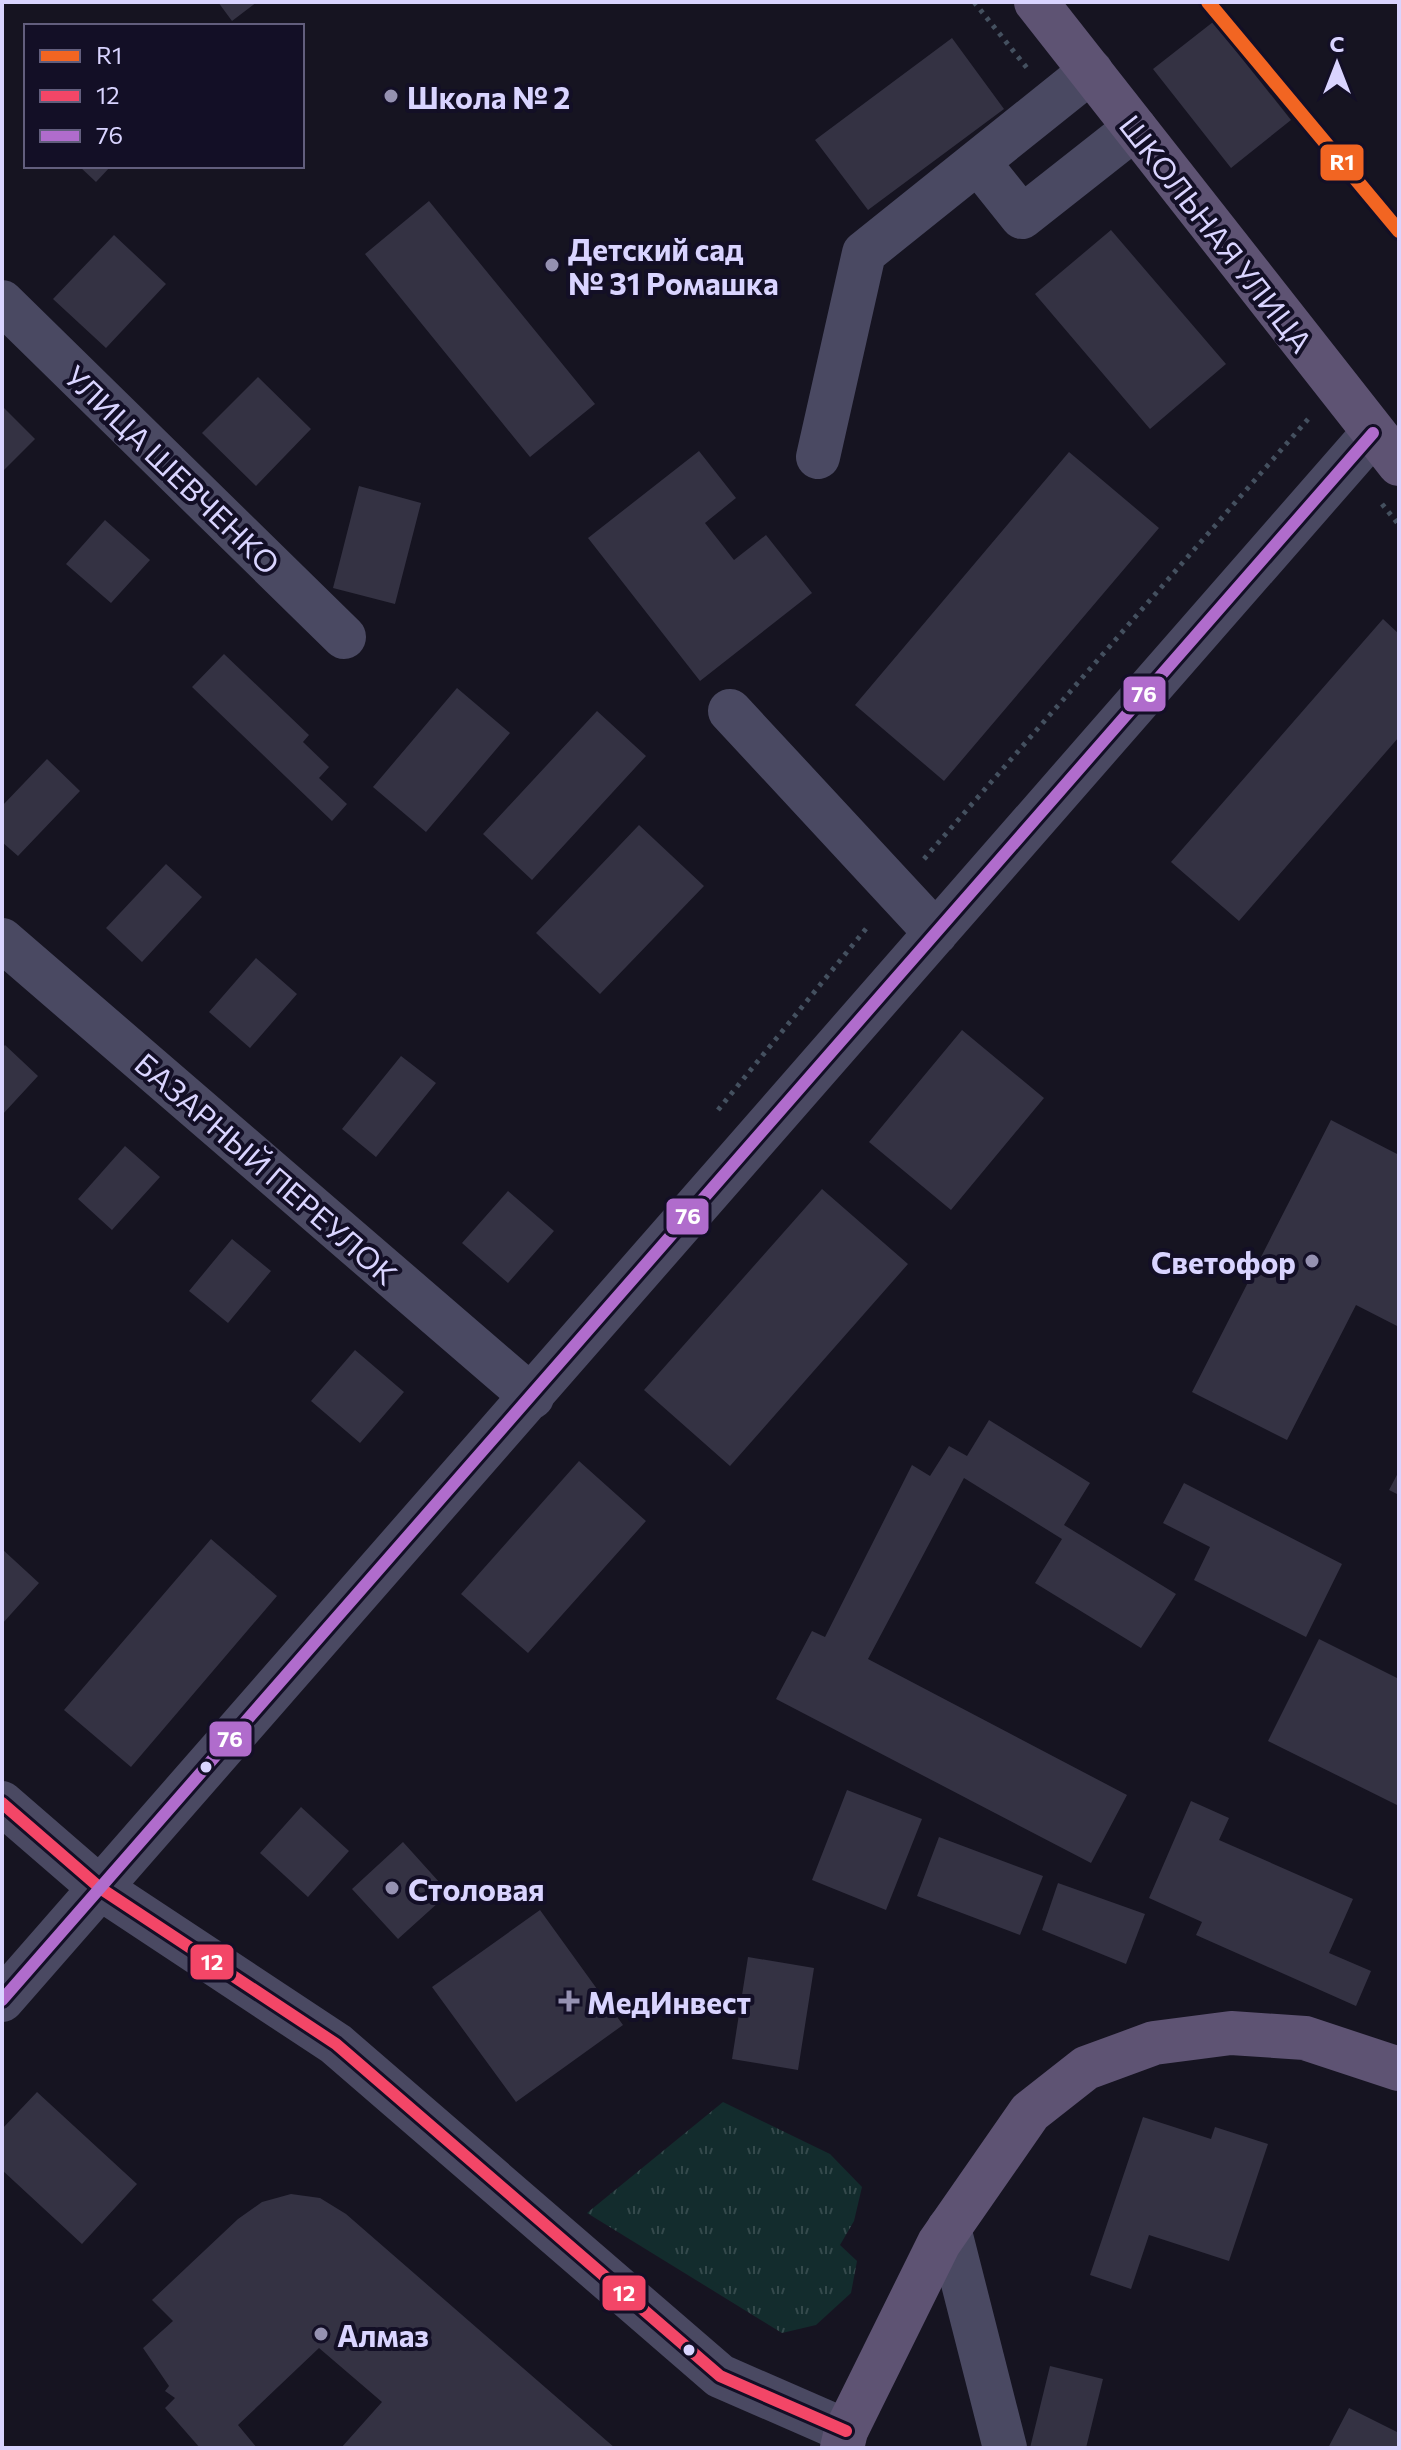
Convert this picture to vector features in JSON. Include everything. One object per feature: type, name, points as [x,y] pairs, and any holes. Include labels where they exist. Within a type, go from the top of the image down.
[{"type":"main road","name":"ШКОЛЬНАЯ УЛИЦА","points":[[1036,2],[1386,449]]},
{"type":"main road","points":[[844,2440],[939,2243],[1030,2112],[1086,2068],[1154,2043],[1231,2033],[1305,2038],[1399,2069]]},
{"type":"street","points":[[818,457],[864,253],[1091,71]]},
{"type":"street","points":[[978,162],[1022,217],[1135,128]]},
{"type":"street","name":"УЛИЦА ШЕВЧЕНКО","points":[[2,302],[344,637]]},
{"type":"street","points":[[2,2000],[936,933],[1386,449]]},
{"type":"street","points":[[730,711],[936,933]]},
{"type":"street","name":"БАЗАРНЫЙ ПЕРЕУЛОК","points":[[2,940],[532,1397]]},
{"type":"street","points":[[2,1803],[100,1888],[336,2044],[720,2376],[844,2440]]},
{"type":"street","points":[[949,2228],[1005,2448]]},
{"type":"path","points":[[974,2],[1032,74]]},
{"type":"path","points":[[715,1113],[897,891],[1310,417]]},
{"type":"green space","points":[[723,2102],[830,2154],[862,2187],[854,2221],[840,2245],[857,2261],[851,2293],[816,2325],[782,2333],[587,2213]]},
{"type":"building","points":[[218,2],[257,2],[232,21]]},
{"type":"building","points":[[1213,22],[1291,120],[1231,168],[1153,69]]},
{"type":"building","points":[[952,38],[1004,109],[868,210],[815,140]]},
{"type":"building","points":[[81,168],[109,168],[96,182]]},
{"type":"building","points":[[429,201],[595,404],[530,457],[365,254]]},
{"type":"building","points":[[1111,230],[1226,364],[1150,429],[1035,294]]},
{"type":"building","points":[[114,235],[166,284],[106,348],[53,299]]},
{"type":"building","points":[[258,377],[311,429],[256,486],[202,433]]},
{"type":"building","points":[[2,406],[35,439],[2,472]]},
{"type":"building","points":[[699,451],[736,498],[705,523],[734,560],[766,535],[812,593],[700,681],[588,538]]},
{"type":"building","points":[[1069,452],[1159,528],[944,781],[855,705]]},
{"type":"building","points":[[359,486],[421,503],[395,604],[333,588]]},
{"type":"building","points":[[105,520],[150,560],[111,603],[66,564]]},
{"type":"building","points":[[1383,619],[1399,634],[1399,737],[1239,921],[1171,862]]},
{"type":"building","points":[[224,654],[309,735],[303,742],[329,767],[319,778],[347,804],[332,821],[192,687]]},
{"type":"building","points":[[457,688],[510,733],[426,832],[373,787]]},
{"type":"building","points":[[597,711],[646,756],[532,880],[483,834]]},
{"type":"building","points":[[47,759],[80,791],[18,856],[2,842],[2,806]]},
{"type":"building","points":[[639,825],[704,886],[600,994],[536,933]]},
{"type":"building","points":[[166,864],[202,897],[142,962],[106,928]]},
{"type":"building","points":[[256,958],[297,994],[250,1048],[209,1012]]},
{"type":"building","points":[[962,1030],[1044,1098],[951,1210],[869,1142]]},
{"type":"building","points":[[5,1045],[38,1076],[2,1115],[2,1048]]},
{"type":"building","points":[[401,1056],[436,1083],[376,1157],[342,1129]]},
{"type":"building","points":[[1331,1120],[1399,1155],[1399,1327],[1356,1305],[1287,1440],[1192,1392]]},
{"type":"building","points":[[125,1146],[160,1177],[112,1230],[78,1199]]},
{"type":"building","points":[[822,1189],[908,1264],[730,1466],[644,1390]]},
{"type":"building","points":[[508,1191],[554,1231],[508,1283],[462,1243]]},
{"type":"building","points":[[232,1239],[271,1271],[228,1323],[189,1291]]},
{"type":"building","points":[[355,1350],[404,1392],[360,1443],[311,1401]]},
{"type":"building","points":[[989,1420],[1090,1483],[1064,1525],[1176,1594],[1141,1648],[1035,1583],[1062,1539],[964,1478],[868,1659],[1127,1795],[1091,1863],[776,1699],[812,1631],[825,1637],[912,1465],[930,1476],[949,1446],[967,1456]]},
{"type":"building","points":[[579,1461],[646,1521],[528,1653],[461,1594]]},
{"type":"building","points":[[1399,1471],[1399,1495],[1389,1490]]},
{"type":"building","points":[[1184,1483],[1342,1564],[1306,1637],[1194,1580],[1210,1547],[1163,1523]]},
{"type":"building","points":[[211,1539],[277,1596],[131,1767],[64,1710]]},
{"type":"building","points":[[2,1549],[39,1583],[2,1624]]},
{"type":"building","points":[[1319,1639],[1399,1679],[1399,1806],[1268,1741]]},
{"type":"building","points":[[847,1790],[922,1819],[886,1910],[812,1880]]},
{"type":"building","points":[[1191,1801],[1229,1818],[1219,1840],[1353,1899],[1329,1953],[1371,1971],[1356,2006],[1196,1935],[1202,1922],[1149,1898]]},
{"type":"building","points":[[301,1807],[349,1851],[308,1897],[260,1853]]},
{"type":"building","points":[[939,1837],[1043,1876],[1020,1935],[917,1896]]},
{"type":"building","points":[[403,1842],[449,1893],[398,1939],[352,1889]]},
{"type":"building","points":[[1058,1883],[1145,1914],[1126,1964],[1042,1930]]},
{"type":"building","points":[[540,1910],[623,2025],[516,2102],[432,1987]]},
{"type":"building","points":[[748,1957],[814,1968],[798,2070],[732,2059]]},
{"type":"building","points":[[37,2092],[137,2184],[82,2244],[2,2170],[2,2129]]},
{"type":"building","points":[[1143,2117],[1211,2139],[1215,2127],[1268,2144],[1229,2261],[1149,2235],[1131,2289],[1090,2275]]},
{"type":"building","name":"Алмаз","points":[[291,2194],[320,2198],[346,2214],[615,2448],[341,2448],[382,2402],[319,2348],[238,2425],[257,2448],[200,2448],[165,2408],[175,2398],[165,2391],[169,2386],[143,2348],[173,2321],[152,2300],[238,2219],[262,2202]]},
{"type":"building","points":[[1050,2366],[1103,2379],[1086,2448],[1030,2448]]},
{"type":"building","points":[[1349,2408],[1399,2433],[1399,2448],[1328,2448]]},
{"type":"transit line","name":"R1","points":[[1208,2],[1399,231]]},
{"type":"transit line","name":"76","points":[[2,2000],[1373,433]]},
{"type":"transit line","name":"12","points":[[2,1803],[100,1888],[336,2044],[720,2376],[846,2431]]},
{"type":"place","name":"Школа № 2","points":[[391,96]]},
{"type":"place","name":"Детский сад № 31 Ромашка","points":[[552,265]]},
{"type":"place","name":"Светофор","points":[[1312,1261]]},
{"type":"place","name":"Столовая","points":[[392,1888]]},
{"type":"place","name":"МедИнвест","points":[[569,2001]]},
{"type":"place","name":"Алмаз","points":[[321,2334]]}]
